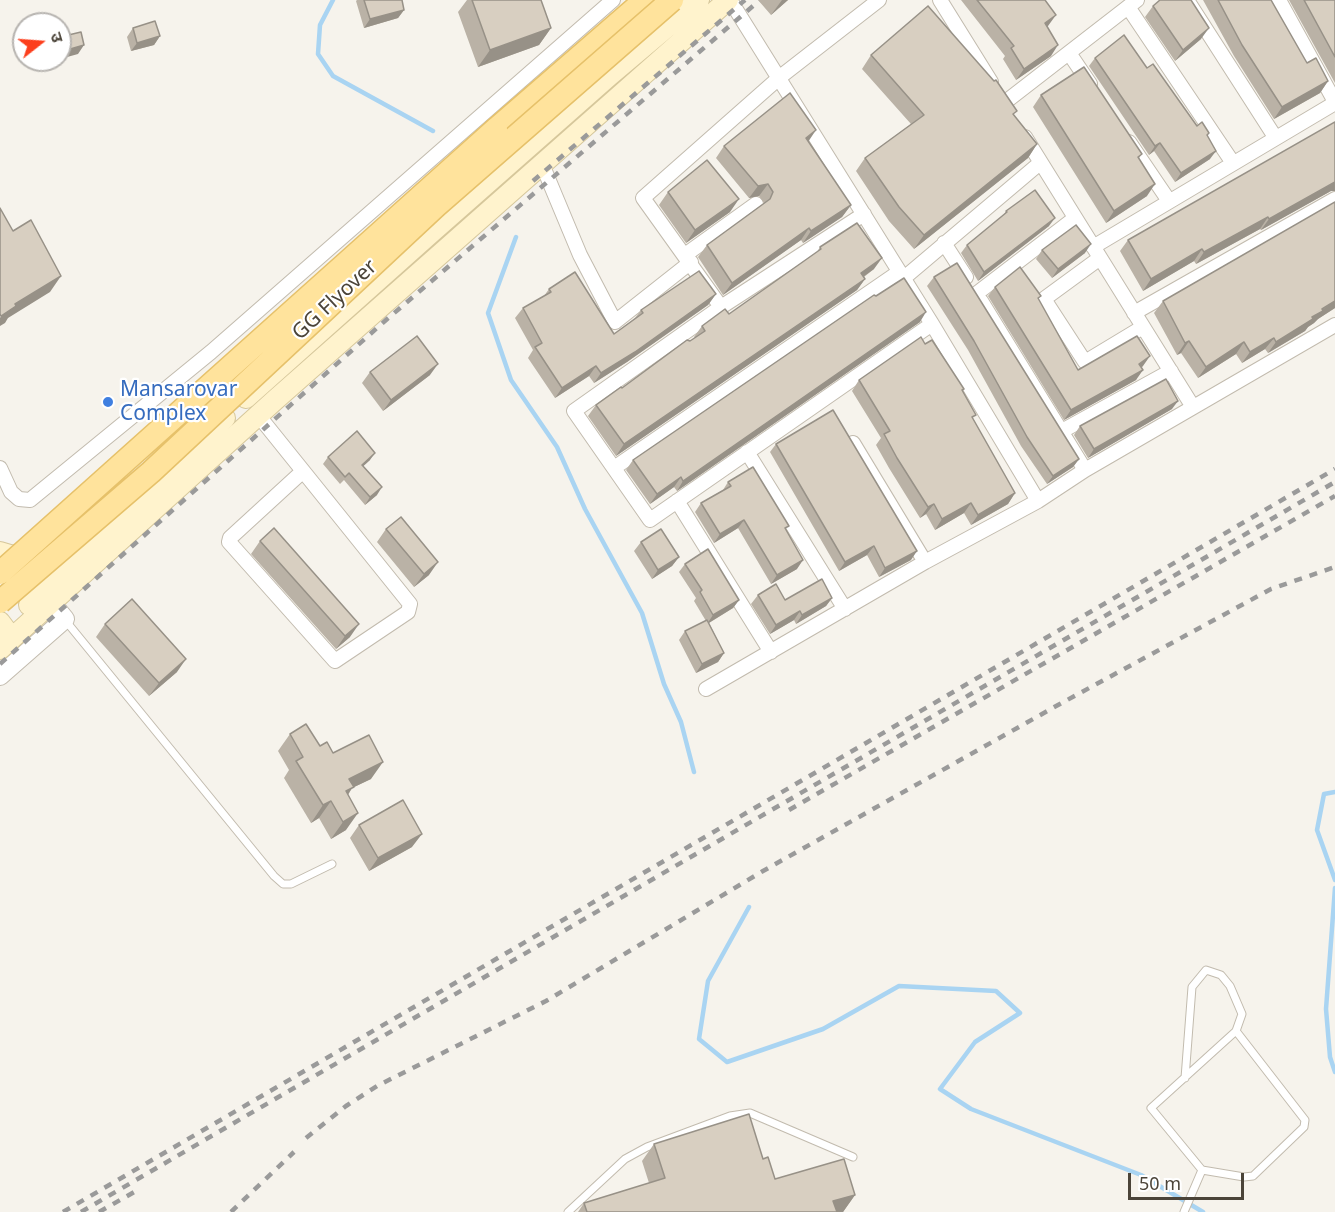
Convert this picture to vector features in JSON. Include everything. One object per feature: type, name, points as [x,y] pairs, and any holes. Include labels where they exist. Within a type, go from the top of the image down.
[{"type":"main road","name":"GG Flyover","points":[[0,573],[495,129],[645,0]]},
{"type":"main road","name":"GG Flyover","points":[[0,602],[151,472],[436,206],[672,0]]},
{"type":"main road","points":[[3,633],[80,556],[263,383],[609,76],[699,0]]},
{"type":"main road","points":[[3,633],[51,602],[729,0]]},
{"type":"main road","points":[[0,552],[10,555],[65,558],[80,556]]},
{"type":"street","points":[[0,468],[11,492],[19,499],[30,500],[211,352],[613,0]]},
{"type":"street","points":[[729,0],[780,77],[1038,501]]},
{"type":"street","points":[[721,307],[643,198],[780,77],[879,0]]},
{"type":"street","points":[[940,0],[1193,407]]},
{"type":"street","points":[[1187,0],[1275,137]]},
{"type":"street","points":[[1143,327],[1085,362],[1044,299],[1096,253],[1169,201],[1335,102],[1279,0]]},
{"type":"street","points":[[1010,113],[1070,53],[1133,4],[1233,163]]},
{"type":"street","points":[[1070,53],[1096,93]]},
{"type":"street","points":[[1123,132],[1169,201]]},
{"type":"street","points":[[614,468],[902,275],[1040,163]]},
{"type":"street","points":[[542,164],[580,255],[615,322],[756,204]]},
{"type":"street","points":[[1134,313],[1335,199]]},
{"type":"street","points":[[864,214],[721,307],[574,411],[650,520],[747,452],[828,403],[932,324]]},
{"type":"street","points":[[976,294],[1075,218]]},
{"type":"street","points":[[944,243],[1085,470]]},
{"type":"street","points":[[706,690],[925,562],[1038,501],[1085,470],[1335,325]]},
{"type":"street","points":[[1062,431],[1171,371]]},
{"type":"street","points":[[258,416],[410,604],[408,612],[335,661],[229,542],[230,538],[302,472]]},
{"type":"street","points":[[843,427],[925,562]]},
{"type":"street","points":[[747,452],[845,609]]},
{"type":"street","points":[[677,501],[771,652]]},
{"type":"street","points":[[0,676],[65,619],[51,602]]},
{"type":"lane","points":[[65,619],[274,876],[284,884],[291,884],[332,864]]},
{"type":"lane","points":[[1185,1078],[1192,987],[1206,970],[1221,975],[1230,986],[1242,1014],[1236,1031],[1185,1078],[1151,1108],[1202,1170],[1244,1177],[1253,1176],[1305,1127],[1305,1120],[1236,1031]]},
{"type":"lane","points":[[568,1212],[625,1159],[647,1146],[730,1116],[750,1113],[853,1157]]},
{"type":"lane","points":[[1184,1212],[1202,1170]]},
{"type":"building","points":[[364,0],[402,0],[404,10],[370,19]]},
{"type":"building","points":[[472,0],[541,0],[551,28],[490,50]]},
{"type":"building","points":[[977,0],[1045,0],[1056,15],[1045,23],[1058,45],[1024,69],[1011,48],[1014,46]]},
{"type":"building","points":[[1160,0],[1191,0],[1209,28],[1183,50],[1153,6]]},
{"type":"building","points":[[1218,0],[1271,0],[1307,63],[1316,58],[1328,81],[1282,107],[1242,45]]},
{"type":"building","points":[[1304,0],[1335,0],[1335,57]]},
{"type":"building","points":[[928,6],[994,81],[996,80],[1017,111],[1013,114],[1037,144],[924,235],[899,207],[865,158],[924,115],[871,55]]},
{"type":"building","points":[[155,21],[160,36],[137,43],[133,28]]},
{"type":"building","points":[[81,32],[84,45],[72,48],[72,34]]},
{"type":"building","points":[[1124,35],[1147,68],[1153,64],[1197,126],[1202,122],[1209,133],[1207,135],[1216,151],[1181,173],[1160,143],[1155,146],[1095,58]]},
{"type":"building","points":[[1084,67],[1142,154],[1138,157],[1155,184],[1114,211],[1041,95]]},
{"type":"building","points":[[790,93],[816,130],[806,138],[851,205],[811,231],[809,228],[732,283],[707,245],[770,199],[773,192],[768,184],[758,186],[724,146]]},
{"type":"building","points":[[1335,122],[1335,182],[1204,252],[1202,249],[1151,279],[1128,240]]},
{"type":"building","points":[[707,160],[739,199],[695,230],[668,192]]},
{"type":"building","points":[[1035,190],[1055,218],[984,272],[967,245],[1006,211]]},
{"type":"building","points":[[1335,202],[1335,301],[1312,317],[1313,319],[1276,342],[1274,338],[1250,352],[1244,342],[1206,367],[1189,341],[1185,343],[1163,301]]},
{"type":"building","points":[[0,208],[13,231],[31,220],[61,276],[15,304],[16,306],[1,316],[0,314]]},
{"type":"building","points":[[857,223],[882,258],[861,273],[865,279],[624,444],[596,405],[687,340],[690,341],[705,331],[702,326],[725,309],[729,314],[821,249],[820,247]]},
{"type":"building","points":[[1076,225],[1091,244],[1058,269],[1042,250]]},
{"type":"building","points":[[957,263],[1079,459],[1053,476],[1027,437],[974,341],[934,277]]},
{"type":"building","points":[[1020,267],[1041,296],[1038,298],[1078,370],[1137,336],[1150,356],[1139,364],[1143,370],[1071,410],[995,287]]},
{"type":"building","points":[[699,271],[716,294],[635,352],[601,373],[596,366],[562,388],[535,347],[542,343],[523,308],[551,292],[549,289],[575,272],[614,334],[643,313],[641,310]]},
{"type":"building","points":[[904,278],[926,312],[683,481],[681,477],[657,494],[633,460],[874,295],[876,296]]},
{"type":"building","points":[[417,336],[438,364],[391,400],[370,372]]},
{"type":"building","points":[[921,337],[925,344],[932,340],[964,389],[962,390],[976,415],[972,417],[1015,493],[978,515],[971,503],[942,519],[934,504],[928,507],[897,458],[884,434],[890,431],[859,380]]},
{"type":"building","points":[[1166,379],[1178,401],[1094,449],[1080,426]]},
{"type":"building","points":[[833,410],[917,551],[885,568],[874,546],[845,562],[776,444]]},
{"type":"building","points":[[357,431],[375,453],[362,465],[382,487],[370,497],[349,473],[345,477],[328,457]]},
{"type":"building","points":[[753,467],[789,526],[785,528],[803,560],[777,575],[744,520],[720,534],[701,503],[731,486],[728,482]]},
{"type":"building","points":[[401,517],[438,562],[424,574],[386,529]]},
{"type":"building","points":[[274,528],[359,624],[345,636],[260,541]]},
{"type":"building","points":[[661,529],[679,557],[658,570],[641,542]]},
{"type":"building","points":[[708,549],[739,600],[713,615],[700,592],[702,590],[685,564]]},
{"type":"building","points":[[822,579],[832,598],[802,615],[800,611],[776,625],[758,595],[776,584],[785,600]]},
{"type":"building","points":[[132,599],[186,659],[159,683],[105,624]]},
{"type":"building","points":[[707,620],[724,653],[702,664],[685,631]]},
{"type":"building","points":[[306,724],[320,746],[327,742],[333,753],[369,735],[383,762],[349,779],[354,787],[346,791],[358,813],[343,822],[331,801],[323,805],[296,761],[303,757],[290,734]]},
{"type":"building","points":[[403,800],[422,834],[378,858],[359,825]]},
{"type":"building","points":[[749,1114],[763,1159],[768,1157],[775,1179],[844,1159],[855,1195],[833,1201],[837,1212],[587,1212],[584,1203],[665,1178],[654,1144]]},
{"type":"waterway","points":[[333,0],[320,25],[318,54],[333,76],[433,131]]},
{"type":"waterway","points":[[516,237],[488,313],[511,380],[557,447],[585,509],[642,613],[664,684],[681,722],[694,772]]},
{"type":"waterway","points":[[1335,792],[1324,794],[1317,830],[1335,880]]},
{"type":"waterway","points":[[1335,888],[1326,1009],[1330,1057],[1335,1072]]},
{"type":"waterway","points":[[749,907],[708,981],[699,1039],[727,1062],[823,1029],[899,986],[996,991],[1020,1013],[975,1042],[940,1089],[971,1109],[1141,1175],[1203,1212]]},
{"type":"railway","points":[[533,181],[745,0]]},
{"type":"railway","points":[[0,664],[386,320],[760,0]]},
{"type":"railway","points":[[63,1212],[1335,469]]},
{"type":"railway","points":[[81,1212],[1335,482]]},
{"type":"railway","points":[[789,810],[1335,496]]},
{"type":"railway","points":[[306,1138],[346,1106],[377,1086],[546,1001],[763,871],[1058,705],[1271,589],[1335,567]]},
{"type":"railway","points":[[231,1212],[294,1152]]},
{"type":"railway","points":[[99,1212],[136,1191]]},
{"type":"place","name":"Mansarovar Complex","points":[[108,402]]}]
